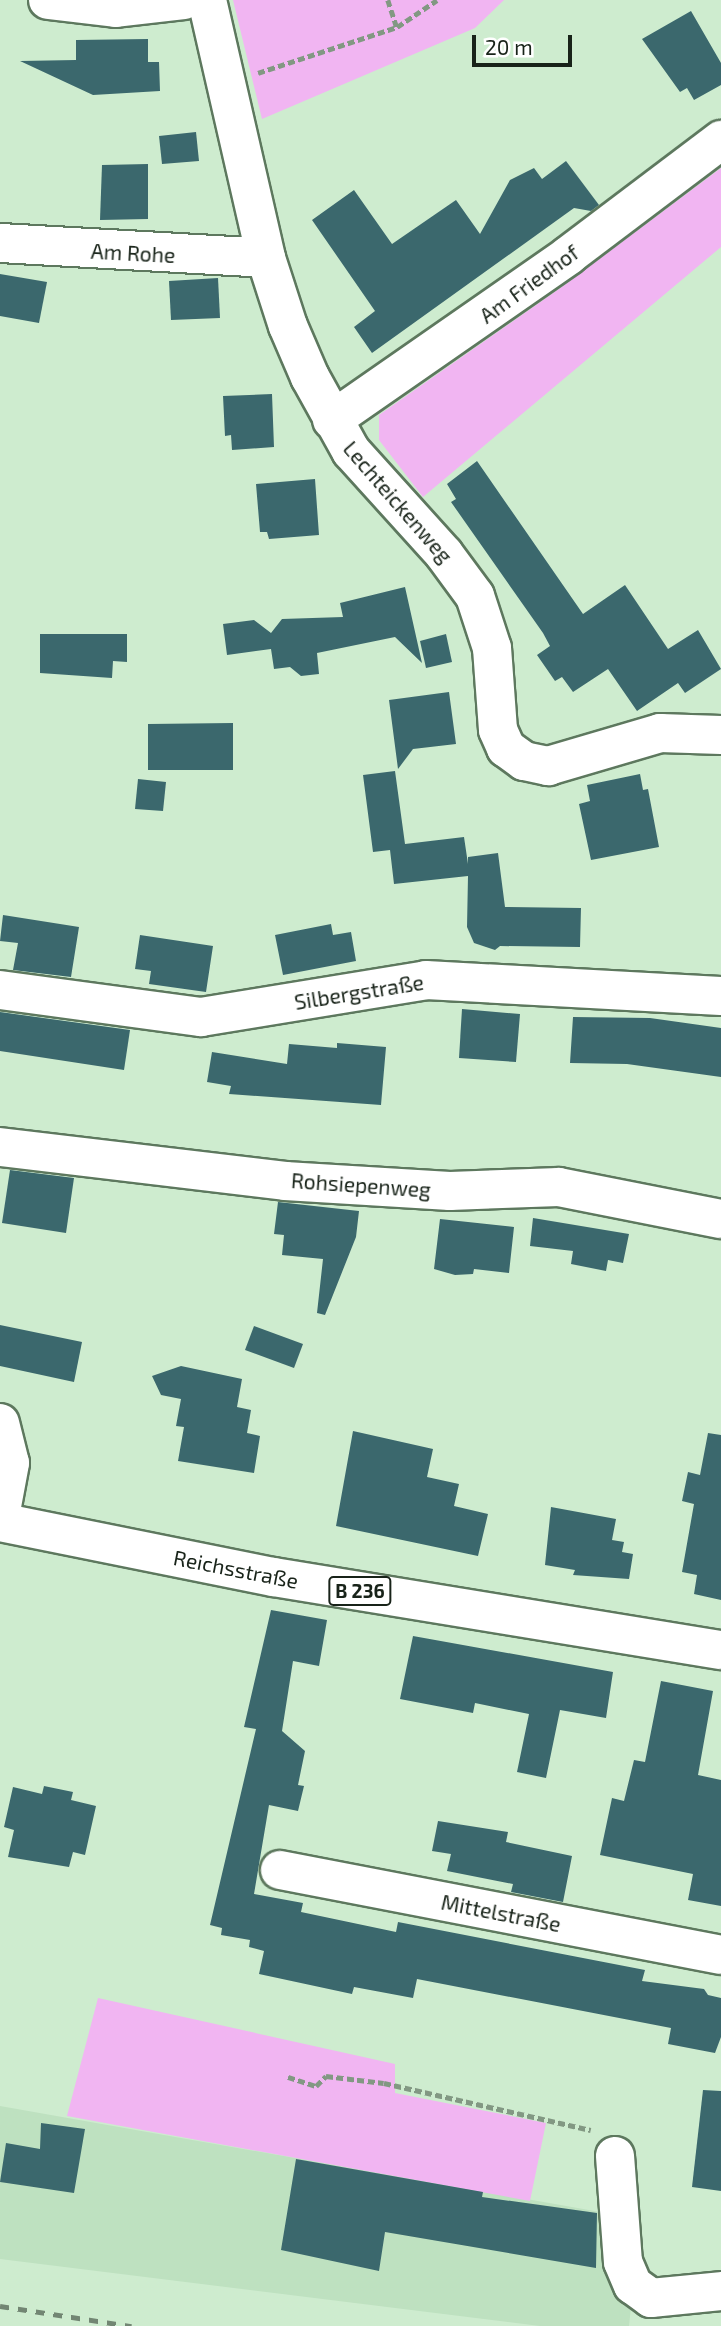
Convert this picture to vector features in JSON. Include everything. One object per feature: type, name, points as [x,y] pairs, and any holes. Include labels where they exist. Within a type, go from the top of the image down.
[{"type":"street","points":[[48,0],[116,8],[184,0]]},
{"type":"street","name":"Lechteickenweg","points":[[207,0],[266,258],[288,326],[331,420],[351,451],[444,554],[475,596],[492,648],[498,730],[506,748],[524,761],[548,766],[660,733],[721,735]]},
{"type":"street","name":"Am Friedhof","points":[[331,420],[559,263],[721,140]]},
{"type":"street","name":"Am Rohe","points":[[0,243],[266,258]]},
{"type":"street","name":"Silbergstraße","points":[[0,990],[201,1017],[426,980],[721,996]]},
{"type":"street","name":"Rohsiepenweg","points":[[0,1147],[285,1181],[450,1191],[559,1187],[721,1219]]},
{"type":"street","name":"Reichsstraße","points":[[0,1423],[10,1463],[0,1520],[274,1577],[721,1650]]},
{"type":"street","name":"Mittelstraße","points":[[280,1870],[721,1955]]},
{"type":"street","points":[[615,2156],[623,2262],[633,2285],[651,2298],[721,2291]]},
{"type":"path","points":[[388,0],[397,27]]},
{"type":"path","points":[[225,82],[397,27],[437,0]]},
{"type":"path","points":[[288,2077],[316,2085],[326,2076],[384,2082],[594,2131],[615,2156]]},
{"type":"shaded area","points":[[233,0],[504,0],[475,28],[262,119]]},
{"type":"shaded area","points":[[721,168],[721,247],[423,497],[379,440],[379,415],[566,284]]},
{"type":"shaded area","points":[[98,1998],[395,2064],[395,2093],[546,2123],[530,2201],[67,2116]]},
{"type":"shaded area","points":[[0,2106],[640,2219],[629,2326],[540,2326],[0,2259]]},
{"type":"building","points":[[691,11],[721,63],[721,85],[694,100],[687,88],[680,92],[642,39]]},
{"type":"building","points":[[148,39],[148,62],[159,62],[160,91],[93,95],[20,61],[76,60],[76,40]]},
{"type":"building","points":[[196,132],[199,161],[162,164],[159,136]]},
{"type":"building","points":[[566,161],[599,205],[591,211],[574,208],[372,353],[354,327],[375,311],[312,220],[354,190],[392,244],[456,200],[480,234],[510,180],[534,168],[542,179]]},
{"type":"building","points":[[148,164],[148,219],[100,220],[102,165]]},
{"type":"building","points":[[0,274],[47,282],[39,323],[0,316]]},
{"type":"building","points":[[218,278],[220,318],[171,320],[169,281]]},
{"type":"building","points":[[272,394],[274,447],[232,450],[231,435],[225,436],[223,396]]},
{"type":"building","points":[[477,461],[583,614],[625,585],[668,649],[698,630],[721,669],[685,693],[678,683],[637,711],[608,669],[573,692],[562,677],[555,681],[537,655],[550,646],[543,633],[451,502],[456,499],[447,484]]},
{"type":"building","points":[[315,479],[319,535],[269,539],[267,532],[260,532],[256,484]]},
{"type":"building","points":[[405,587],[422,663],[395,637],[317,653],[319,674],[301,676],[290,667],[274,669],[271,649],[227,655],[223,624],[254,620],[271,633],[282,619],[343,617],[340,603]]},
{"type":"building","points":[[40,634],[127,634],[127,662],[113,661],[112,678],[40,673]]},
{"type":"building","points":[[446,634],[452,662],[426,668],[420,641]]},
{"type":"building","points":[[449,692],[456,744],[413,749],[398,769],[389,700]]},
{"type":"building","points":[[233,723],[233,770],[148,770],[148,724]]},
{"type":"building","points":[[395,771],[405,844],[464,837],[468,864],[468,857],[498,853],[505,907],[581,908],[580,947],[500,946],[495,950],[474,943],[467,927],[468,876],[394,884],[390,850],[373,852],[363,775]]},
{"type":"building","points":[[640,774],[643,790],[648,789],[659,847],[591,860],[579,804],[590,801],[587,785]]},
{"type":"building","points":[[138,779],[166,782],[163,811],[135,809]]},
{"type":"building","points":[[3,915],[79,927],[71,977],[13,970],[18,943],[0,941]]},
{"type":"building","points":[[331,924],[333,935],[351,932],[356,961],[283,975],[275,935]]},
{"type":"building","points":[[140,935],[213,946],[206,992],[149,984],[151,971],[135,969]]},
{"type":"building","points":[[462,1009],[520,1014],[516,1062],[459,1058]]},
{"type":"building","points":[[0,1012],[130,1030],[124,1070],[0,1051]]},
{"type":"building","points":[[573,1017],[650,1018],[721,1028],[721,1077],[627,1064],[570,1063]]},
{"type":"building","points":[[337,1043],[386,1047],[381,1105],[229,1094],[231,1086],[207,1082],[212,1052],[287,1064],[289,1044],[337,1048]]},
{"type":"building","points":[[10,1170],[74,1178],[66,1233],[2,1223]]},
{"type":"building","points":[[278,1202],[359,1211],[356,1237],[325,1315],[317,1313],[323,1259],[282,1255],[284,1235],[274,1234]]},
{"type":"building","points":[[533,1218],[629,1234],[623,1263],[608,1260],[606,1271],[571,1264],[573,1251],[530,1246]]},
{"type":"building","points":[[440,1219],[514,1227],[509,1273],[474,1269],[473,1274],[455,1275],[434,1269]]},
{"type":"building","points":[[0,1325],[82,1342],[74,1382],[0,1366]]},
{"type":"building","points":[[254,1326],[303,1344],[294,1368],[245,1350]]},
{"type":"building","points":[[181,1366],[242,1379],[237,1407],[251,1410],[247,1433],[260,1436],[254,1473],[178,1461],[184,1427],[176,1426],[181,1399],[161,1395],[152,1376]]},
{"type":"building","points":[[353,1431],[433,1449],[427,1477],[459,1484],[454,1506],[488,1514],[478,1556],[336,1526]]},
{"type":"building","points":[[708,1433],[721,1435],[721,1600],[694,1594],[697,1575],[682,1572],[694,1504],[682,1501],[688,1472],[700,1475]]},
{"type":"building","points":[[551,1507],[616,1519],[612,1540],[624,1542],[622,1552],[633,1554],[629,1579],[573,1575],[575,1570],[545,1565]]},
{"type":"building","points":[[271,1610],[327,1620],[319,1666],[293,1661],[282,1731],[305,1751],[298,1785],[304,1786],[298,1811],[269,1805],[254,1894],[303,1903],[301,1912],[396,1932],[398,1922],[645,1970],[642,1981],[704,1989],[708,1995],[721,1998],[721,2037],[715,2053],[668,2044],[671,2028],[417,1979],[413,1998],[354,1987],[352,1994],[259,1974],[264,1951],[249,1947],[250,1940],[221,1935],[222,1928],[210,1925],[256,1729],[244,1727]]},
{"type":"building","points":[[413,1636],[613,1672],[606,1718],[560,1710],[546,1778],[517,1772],[529,1714],[475,1703],[473,1713],[400,1699]]},
{"type":"building","points":[[661,1681],[713,1691],[698,1775],[721,1780],[721,1906],[688,1900],[693,1874],[600,1855],[612,1798],[624,1801],[634,1760],[645,1762]]},
{"type":"building","points":[[44,1786],[73,1792],[71,1800],[96,1806],[85,1855],[73,1852],[69,1867],[8,1857],[14,1830],[4,1827],[13,1787],[42,1794]]},
{"type":"building","points":[[438,1821],[508,1832],[506,1842],[572,1856],[563,1902],[511,1892],[513,1884],[447,1871],[451,1854],[432,1851]]},
{"type":"building","points":[[703,2090],[721,2091],[721,2191],[692,2187]]},
{"type":"building","points":[[41,2123],[85,2129],[74,2193],[0,2182],[6,2143],[40,2149]]},
{"type":"building","points":[[296,2159],[483,2192],[482,2197],[597,2213],[596,2268],[385,2232],[379,2271],[281,2250]]},
{"type":"railway","points":[[0,2306],[131,2326]]}]
